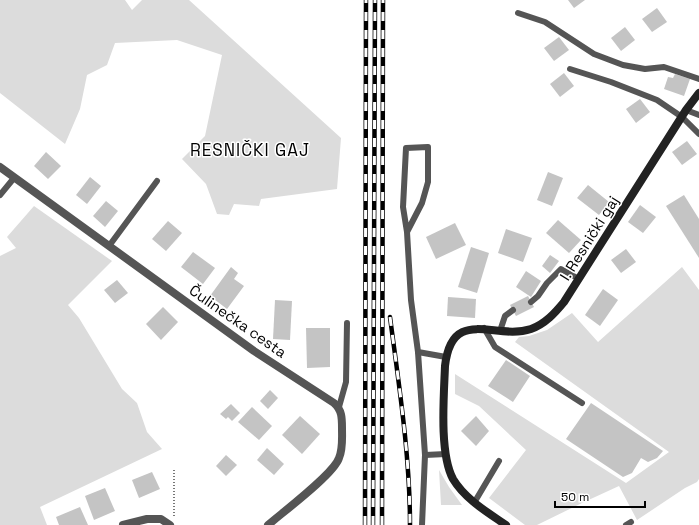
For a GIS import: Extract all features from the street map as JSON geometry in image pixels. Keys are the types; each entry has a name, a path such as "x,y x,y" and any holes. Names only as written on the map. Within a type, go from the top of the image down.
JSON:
{"street":[{"name":"I. Resnički gaj","path":"446,357 453,340 461,333 469,330 484,328 500,331 521,331 540,325 551,316 564,302 684,114 699,93"},
{"name":"Čulinečka cesta","path":"0,167 254,351 339,407"},
{"path":"446,357 443,420 448,466 453,479 465,494 474,503 506,525"},
{"path":"268,525 325,477 339,460 342,448 342,414 339,407"},
{"path":"123,525 147,519 161,519 170,525"}],"lane":[{"path":"518,13 545,22 601,57 623,65 645,69 664,67 699,79"},
{"path":"570,69 611,82 658,100 684,114 699,116"},
{"path":"684,114 699,134"},
{"path":"407,232 422,203 428,182 428,147 406,148 403,207 407,232 411,300 418,352 425,455 422,525"},
{"path":"0,195 14,178"},
{"path":"109,246 157,181"},
{"path":"531,302 561,269 579,279"},
{"path":"500,331 505,316 513,310"},
{"path":"339,407 346,382 347,323"},
{"path":"484,328 495,347 582,403"},
{"path":"418,352 446,357"},
{"path":"425,455 446,454"},
{"path":"474,503 498,461"}],"path":[{"path":"174,470 174,517"}],"shaded area":[{"path":"0,0 125,0 132,10 142,0 189,0 341,138 337,189 261,199 259,206 234,204 229,215 217,214 206,184 182,159 205,136 222,55 177,40 115,43 107,65 87,75 80,109 65,144 0,93"},
{"path":"34,206 112,261 68,305 79,318 122,389 137,403 147,432 162,449 40,507 47,525 0,525 0,256 16,248 7,237"},
{"path":"682,267 699,290 699,479 697,482 685,488 637,520 619,486 537,525 525,525 489,498 526,450 479,406 455,394 455,374 626,483 669,452 515,342 519,337 529,336 547,330 572,313 598,342"},
{"path":"439,470 449,487 462,505 441,505"}],"building":[{"path":"568,0 585,0 574,8"},
{"path":"657,8 667,22 652,32 642,19"},
{"path":"625,27 635,40 621,51 611,38"},
{"path":"559,37 569,50 554,61 544,48"},
{"path":"564,73 574,86 560,97 550,84"},
{"path":"675,74 690,79 684,96 664,89 668,77 673,78"},
{"path":"640,99 650,112 636,123 626,109"},
{"path":"687,141 697,154 682,165 672,152"},
{"path":"46,152 61,166 48,179 34,166"},
{"path":"548,172 563,178 552,206 537,200"},
{"path":"90,177 101,186 87,204 76,195"},
{"path":"588,185 609,202 599,215 577,198"},
{"path":"684,195 699,219 699,258 666,206"},
{"path":"106,201 118,211 105,227 93,216"},
{"path":"640,205 656,217 643,233 628,222"},
{"path":"558,220 581,240 569,253 546,233"},
{"path":"168,221 182,233 166,251 152,239"},
{"path":"455,223 466,245 436,259 426,237"},
{"path":"506,229 532,238 523,262 498,253"},
{"path":"471,247 489,253 477,293 458,287"},
{"path":"626,249 636,262 621,273 611,260"},
{"path":"193,252 215,268 203,284 181,267"},
{"path":"550,255 559,261 550,273 542,266"},
{"path":"231,267 238,273 234,279 244,286 227,309 210,296"},
{"path":"526,271 541,281 531,297 516,287"},
{"path":"117,280 128,293 115,303 104,290"},
{"path":"603,289 618,300 600,326 585,315"},
{"path":"528,296 534,307 516,316 510,305"},
{"path":"448,297 476,299 475,318 447,316"},
{"path":"275,300 292,301 290,340 273,339"},
{"path":"163,307 178,322 161,340 146,324"},
{"path":"306,328 330,328 330,367 307,368"},
{"path":"506,360 530,376 513,402 488,386"},
{"path":"270,390 278,398 268,409 260,401"},
{"path":"591,403 663,451 657,458 648,462 641,458 632,473 623,477 566,439"},
{"path":"231,404 240,413 232,421 228,417 226,419 220,414"},
{"path":"252,407 272,426 259,440 238,422"},
{"path":"300,416 320,434 302,454 282,435"},
{"path":"476,416 489,431 476,446 461,431"},
{"path":"267,448 284,464 274,475 257,460"},
{"path":"226,455 237,465 226,476 216,466"},
{"path":"152,472 160,489 139,498 132,480"},
{"path":"105,488 115,511 94,520 85,496"},
{"path":"80,507 88,525 59,525 56,517"}],"railway":[{"path":"365,525 366,0"},
{"path":"373,525 375,0"},
{"path":"382,525 383,0"},
{"path":"390,317 406,447 410,499 410,525"}],"district":[{"name":"RESNIČKI GAJ","path":"250,150"}]}
